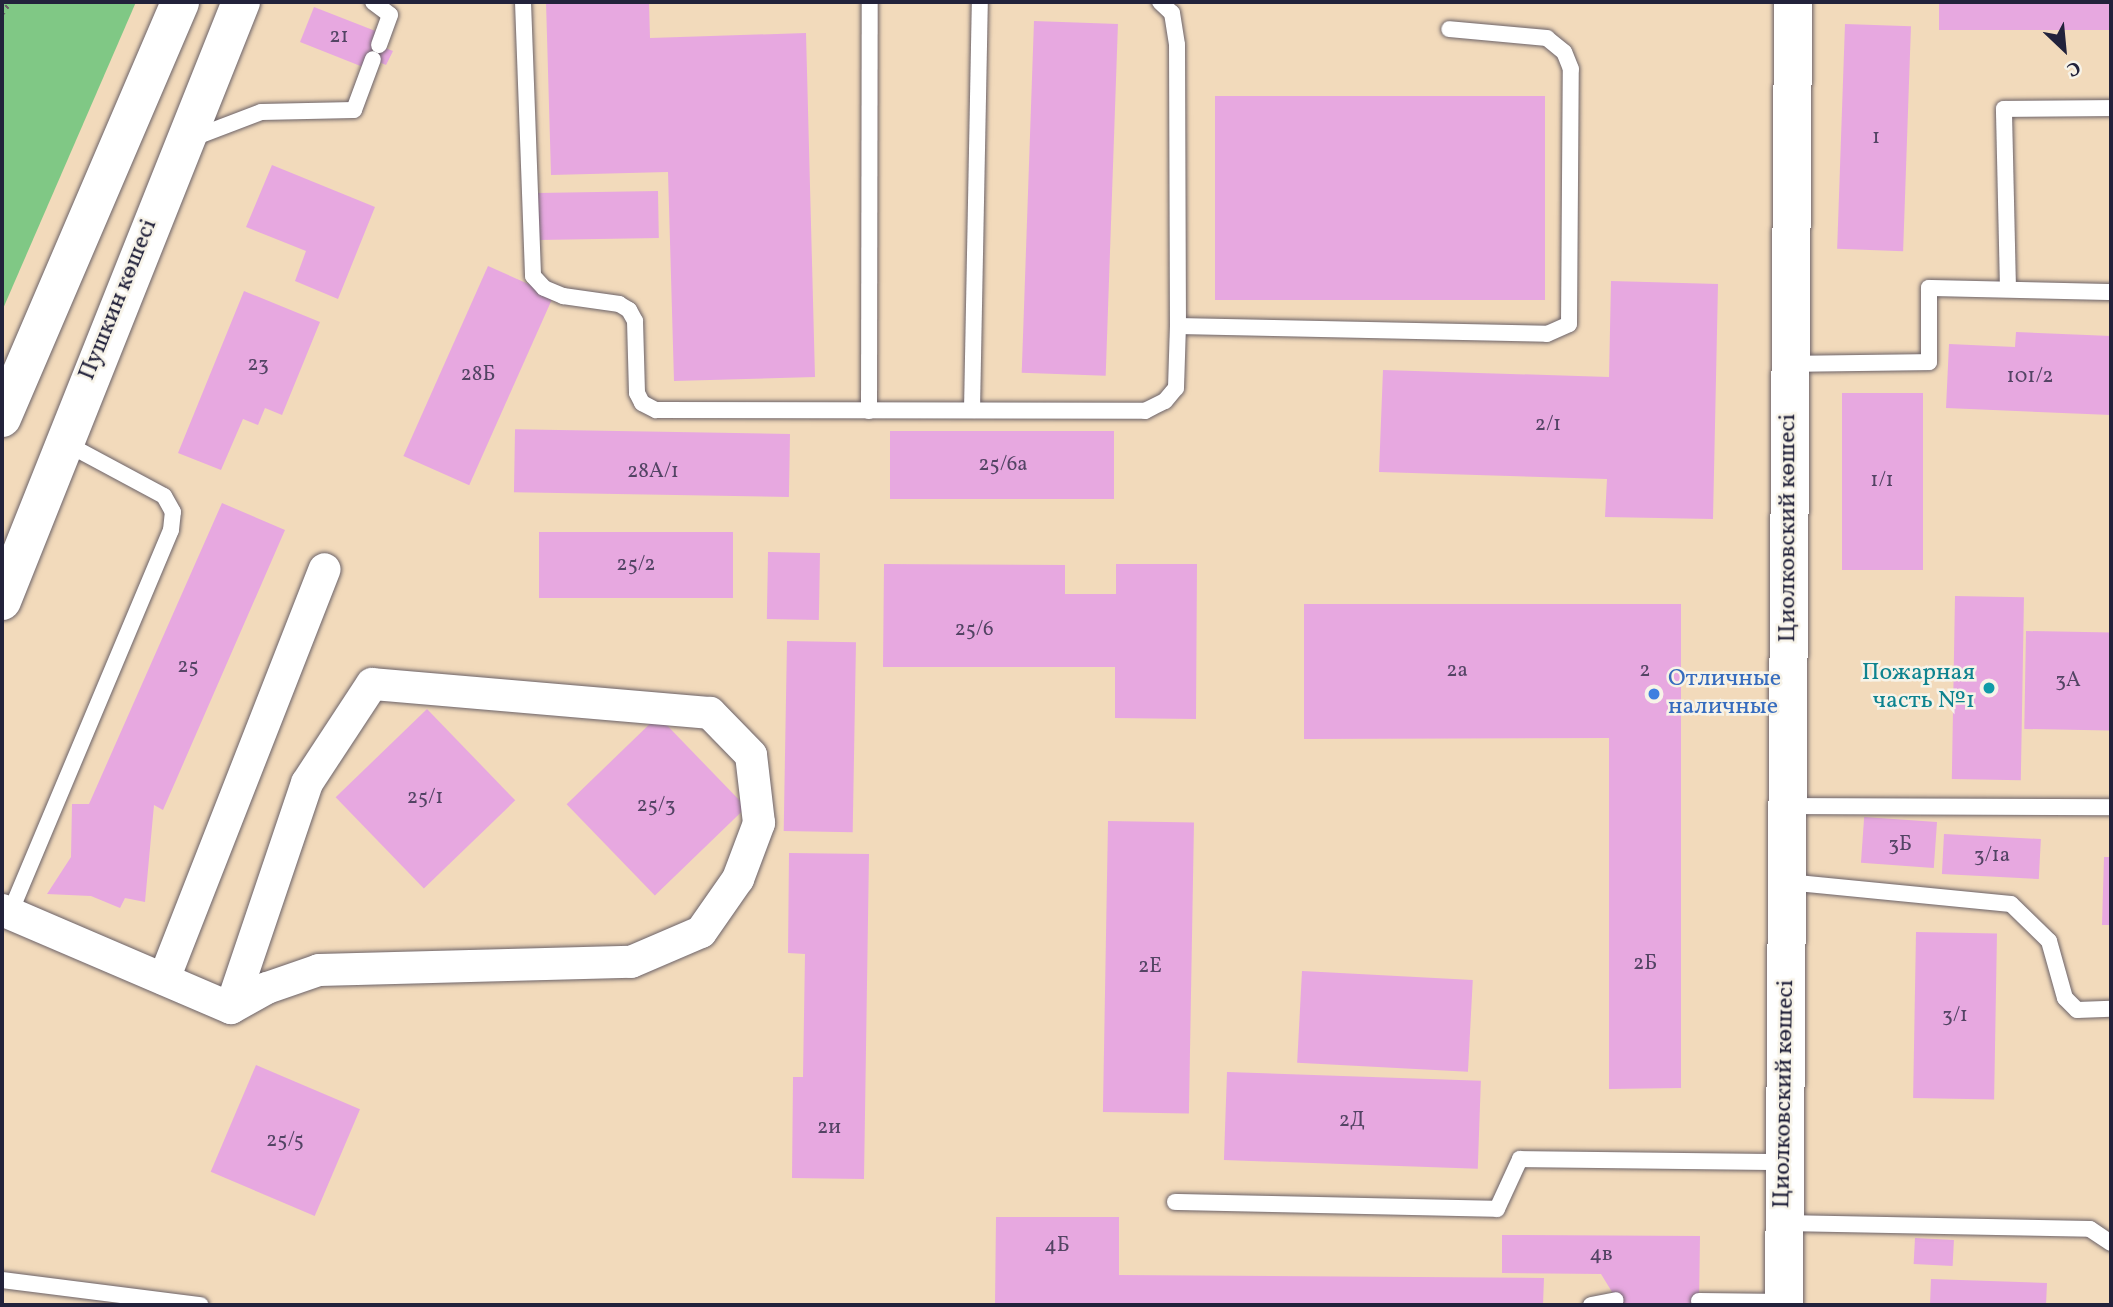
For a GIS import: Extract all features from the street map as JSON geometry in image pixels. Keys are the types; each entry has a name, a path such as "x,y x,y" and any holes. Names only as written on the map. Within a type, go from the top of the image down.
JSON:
{"street":[{"path":"2,418 180,2"},
{"name":"Пушкин көшесі","path":"2,601 62,441 242,2"},
{"name":"Циолковский көшесі","path":"1784,1304 1793,2"},
{"path":"164,979 325,569"},
{"path":"372,684 710,713 751,755 759,822 738,879 701,932 631,962 319,970 267,988 232,1008 307,783 372,684"},
{"path":"6,912 232,1008"}],"lane":[{"path":"184,142 261,111 354,110 390,15 373,2"},
{"path":"523,2 533,276 544,288 563,296 619,304 629,310 635,321 637,393 642,403 656,410 869,411 1146,411 1165,401 1176,388 1177,45 1172,13 1160,2"},
{"path":"869,411 870,2"},
{"path":"972,410 979,2"},
{"path":"1178,326 1547,334 1569,324 1571,69 1564,52 1547,38 1449,29"},
{"path":"2008,289 2004,108 2111,108"},
{"path":"1790,364 1929,362 1929,288 2111,292"},
{"path":"6,912 172,521 173,512 164,496 62,441"},
{"path":"1787,806 2111,807"},
{"path":"1787,882 2011,904 2049,941 2065,998 2077,1010 2111,1009"},
{"path":"1175,1202 1497,1209 1520,1159 1784,1162"},
{"path":"1784,1223 2090,1229 2111,1243"},
{"path":"2,1280 200,1305"},
{"path":"1591,1305 1616,1300"},
{"path":"1699,1301 1784,1304"}],"path":[{"path":"2,13 10,2"}],"green space":[{"path":"2,2 136,2 2,311"}],"building":[{"path":"546,2 649,2 650,38 806,33 815,377 674,381 668,172 551,175"},
{"path":"1939,2 2111,2 2111,30 1939,30"},
{"path":"314,7 378,32 373,43 393,51 386,65 367,57 363,67 300,42"},
{"path":"1034,21 1118,24 1106,376 1022,373"},
{"path":"1845,24 1911,26 1903,251 1837,249"},
{"path":"1215,96 1545,96 1545,300 1215,300"},
{"path":"272,165 375,207 338,299 295,281 306,251 246,227"},
{"path":"658,191 659,238 538,240 537,193"},
{"path":"488,266 554,295 469,485 403,456"},
{"path":"1611,281 1718,284 1713,519 1605,517 1607,479 1379,472 1383,370 1609,377"},
{"path":"244,291 320,322 282,415 265,408 258,425 243,419 221,470 178,453"},
{"path":"2016,332 2111,336 2111,415 1946,408 1949,344 2015,347"},
{"path":"1842,393 1923,393 1923,570 1842,570"},
{"path":"515,429 790,434 789,497 514,492"},
{"path":"890,431 1114,431 1114,499 890,499"},
{"path":"222,503 285,530 163,810 154,805 145,902 125,898 120,908 91,896 47,894 71,857 72,804 89,804"},
{"path":"539,532 733,532 733,598 539,598"},
{"path":"768,552 820,553 819,620 767,619"},
{"path":"884,564 1065,565 1065,594 1116,594 1116,564 1197,564 1196,719 1115,718 1115,667 883,667"},
{"name":"Пожарная часть №1","path":"1955,596 2024,597 2021,780 1952,779"},
{"path":"1304,604 1681,604 1681,1088 1609,1089 1609,738 1304,739"},
{"path":"2026,631 2111,632 2109,730 2024,729"},
{"path":"787,641 856,642 853,832 784,831"},
{"path":"427,709 515,800 424,889 336,797"},
{"path":"658,716 746,807 655,896 567,804"},
{"path":"1864,817 1937,822 1934,868 1861,863"},
{"path":"1108,821 1194,823 1189,1113 1103,1112"},
{"path":"1944,834 2041,839 2039,879 1942,874"},
{"path":"789,853 869,854 864,1179 792,1178 793,1077 803,1077 805,954 788,953"},
{"path":"2104,857 2111,857 2111,925 2102,925"},
{"path":"1916,932 1997,933 1994,1099 1913,1098"},
{"path":"1302,971 1473,980 1468,1072 1297,1063"},
{"path":"256,1065 360,1109 315,1216 211,1172"},
{"path":"1227,1072 1481,1081 1478,1169 1224,1160"},
{"path":"996,1217 1119,1217 1119,1275 1544,1278 1543,1305 995,1305"},
{"path":"1502,1235 1700,1236 1699,1305 1620,1305 1601,1274 1502,1273"},
{"path":"1915,1238 1954,1240 1953,1266 1914,1264"},
{"path":"1931,1279 2047,1283 2046,1305 1930,1305"}],"place":[{"name":"Пожарная часть №1","path":"1989,688"},
{"name":"Отличные наличные","path":"1654,694"}]}
